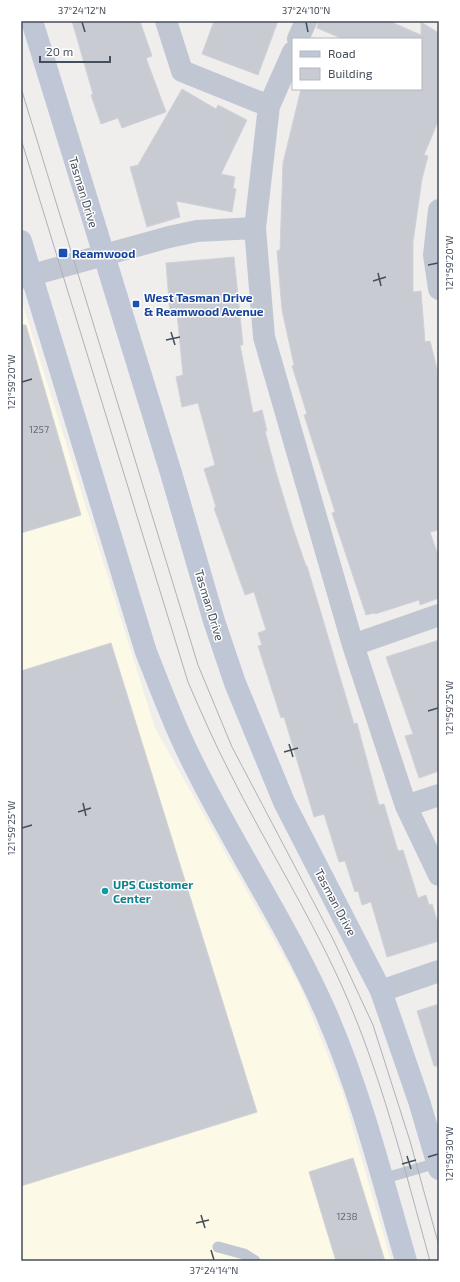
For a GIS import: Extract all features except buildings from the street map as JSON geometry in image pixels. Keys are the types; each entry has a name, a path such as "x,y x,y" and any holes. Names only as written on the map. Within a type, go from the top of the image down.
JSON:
{"main road":[{"name":"Tasman Drive","path":"32,21 171,473 214,621 235,683 284,802 381,991 417,1094 438,1165"},
{"path":"21,241 26,277 146,652 167,706 190,758 300,959 326,1013 353,1083 406,1261"}],"street":[{"path":"166,21 182,71 269,106"},
{"path":"298,38 306,21"},
{"path":"292,54 269,106 255,228 264,337 353,646 406,806 439,875"},
{"path":"439,210 434,255 439,289"},
{"path":"26,277 169,237 197,231 255,228"},
{"path":"353,646 439,615"},
{"path":"406,806 439,795"},
{"path":"381,991 439,970"}],"lane":[{"path":"382,1178 438,1165"},
{"path":"218,1247 244,1254 255,1261"}],"shaded area":[{"path":"21,299 155,728 299,984 342,1091 391,1261 21,1261"}],"tram line":[{"path":"21,88 198,665 232,747 333,939 373,1025 410,1141 439,1246"},
{"path":"21,139 188,682 223,760 315,930 341,984 380,1086 430,1261"}],"place":[{"name":"Reamwood","path":"63,253"},
{"name":"West Tasman Drive & Reamwood Avenue","path":"136,304"},
{"name":"UPS Customer Center","path":"105,891"}]}
